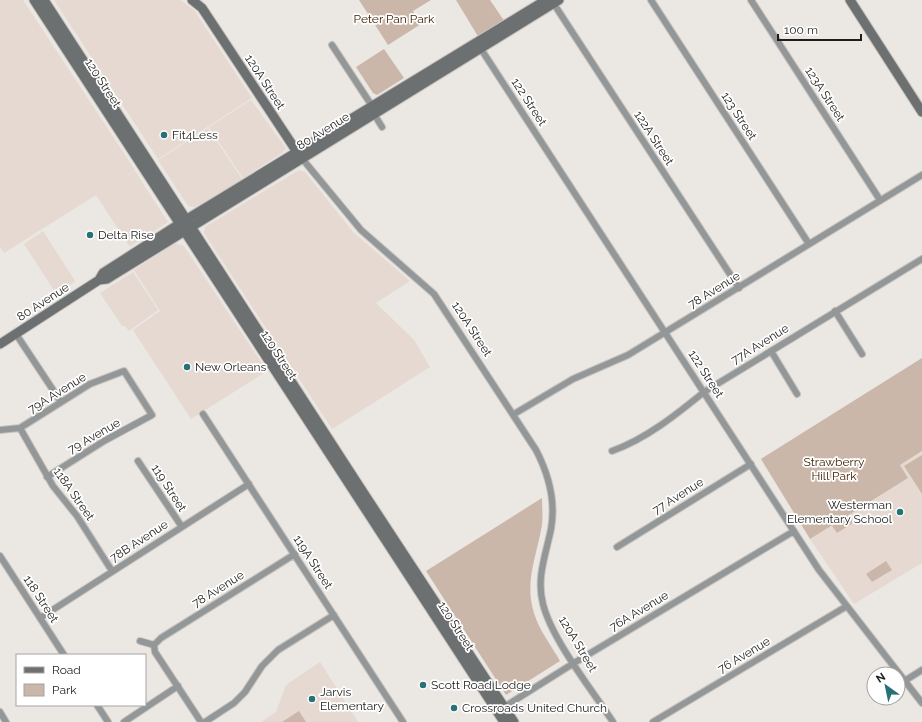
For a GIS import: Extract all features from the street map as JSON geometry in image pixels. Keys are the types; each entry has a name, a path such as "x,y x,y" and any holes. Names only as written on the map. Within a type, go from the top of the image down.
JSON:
{"main road":[{"name":"120 Street","path":"34,0 87,81 186,225 337,459 393,551 501,709 514,722"},
{"name":"120 Street","path":"44,0 104,90 313,430 323,437 337,459 361,489 414,571 501,709 504,722"},
{"name":"120A Street","path":"192,0 202,8 299,155"},
{"path":"850,0 922,112"},
{"name":"80 Avenue","path":"299,155 350,129 352,123 420,77 552,1"},
{"name":"80 Avenue","path":"0,344 99,280 107,279 186,225 299,155 373,110 481,49 552,1"},
{"path":"73,59 78,61 84,69 89,68"},
{"path":"87,81 92,81 104,90"},
{"path":"393,551 400,555 409,569 414,571"}],"street":[{"name":"123 Street","path":"651,0 809,244"},
{"name":"123A Street","path":"751,0 880,200"},
{"name":"122A Street","path":"552,1 738,288"},
{"path":"332,45 382,127"},
{"name":"122 Street","path":"481,49 819,570 895,666"},
{"name":"120A Street","path":"299,155 361,230 434,294 514,414 536,450 547,475 553,511 540,583 543,604 553,630 613,722"},
{"name":"78 Avenue","path":"514,414 573,379 615,362 666,333 922,175"},
{"name":"77A Avenue","path":"612,451 624,446 676,415 704,392 922,259"},
{"path":"835,311 862,354"},
{"path":"16,334 61,402"},
{"path":"771,351 797,394"},
{"name":"79A Avenue","path":"0,430 20,428 90,384 124,371 152,415"},
{"name":"119A Street","path":"203,414 403,722"},
{"name":"79 Avenue","path":"47,477 104,441 152,415"},
{"name":"118A Street","path":"20,428 47,477 77,516 112,571"},
{"name":"119 Street","path":"138,461 182,527"},
{"name":"77 Avenue","path":"617,547 751,464"},
{"name":"78B Avenue","path":"40,618 249,484"},
{"name":"76A Avenue","path":"501,709 574,663 794,531"},
{"name":"78 Avenue","path":"154,645 161,638 295,554"},
{"name":"118 Street","path":"0,556 63,654"},
{"name":"76 Avenue","path":"653,722 847,606"},
{"path":"205,722 234,703 245,692 262,666 278,650 334,615"},
{"path":"140,641 154,645 155,652 200,722"},
{"path":"906,680 922,670"},
{"name":"122 Street","path":"906,680 922,703"},
{"path":"124,722 178,686"},
{"path":"98,706 108,722"},
{"path":"0,712 6,722"}],"shaded area":[{"path":"0,0 23,0 135,170 126,176 135,171 168,222 130,247 96,195 4,253 0,247"},
{"path":"54,0 180,0 194,10 252,98 158,159"},
{"path":"251,100 286,148 282,153 243,178 209,127"},
{"path":"208,128 242,179 195,207 188,206 158,160"},
{"path":"299,170 305,172 353,232 410,281 376,303 414,340 430,367 332,429 204,233 205,227"},
{"path":"43,231 75,281 57,295 24,244"},
{"path":"175,243 184,246 267,371 191,419 133,330 160,311 134,270"},
{"path":"133,272 158,310 129,331 125,326 122,326 100,293"},
{"path":"922,451 922,563 854,604 810,539 908,478 900,465"},
{"name":"Jarvis Elementary","path":"320,662 358,722 261,722 276,712 286,685"}],"green space":[{"name":"Peter Pan Park","path":"359,0 431,0 413,11 421,24 388,45"},
{"name":"Peter Pan Park","path":"456,0 490,0 505,22 479,38"},
{"path":"384,49 404,78 377,95 373,93 356,67"},
{"name":"Strawberry Hill Park","path":"922,358 922,451 900,465 908,478 810,539 761,459"},
{"path":"922,455 922,494 904,466"},
{"path":"542,498 542,525 532,569 530,590 531,602 539,625 560,661 506,695 426,571"},
{"path":"849,516 853,523 837,533 832,526"},
{"path":"886,561 892,570 872,582 866,574"},
{"path":"299,711 306,722 282,722"}],"place":[{"name":"Fit4Less","path":"164,135"},
{"name":"Delta Rise","path":"90,235"},
{"name":"New Orleans","path":"187,367"},
{"name":"Westerman Elementary School","path":"900,512"},
{"name":"Scott Road Lodge","path":"423,685"},
{"name":"Jarvis Elementary","path":"312,699"},
{"name":"Crossroads United Church","path":"454,708"}]}
